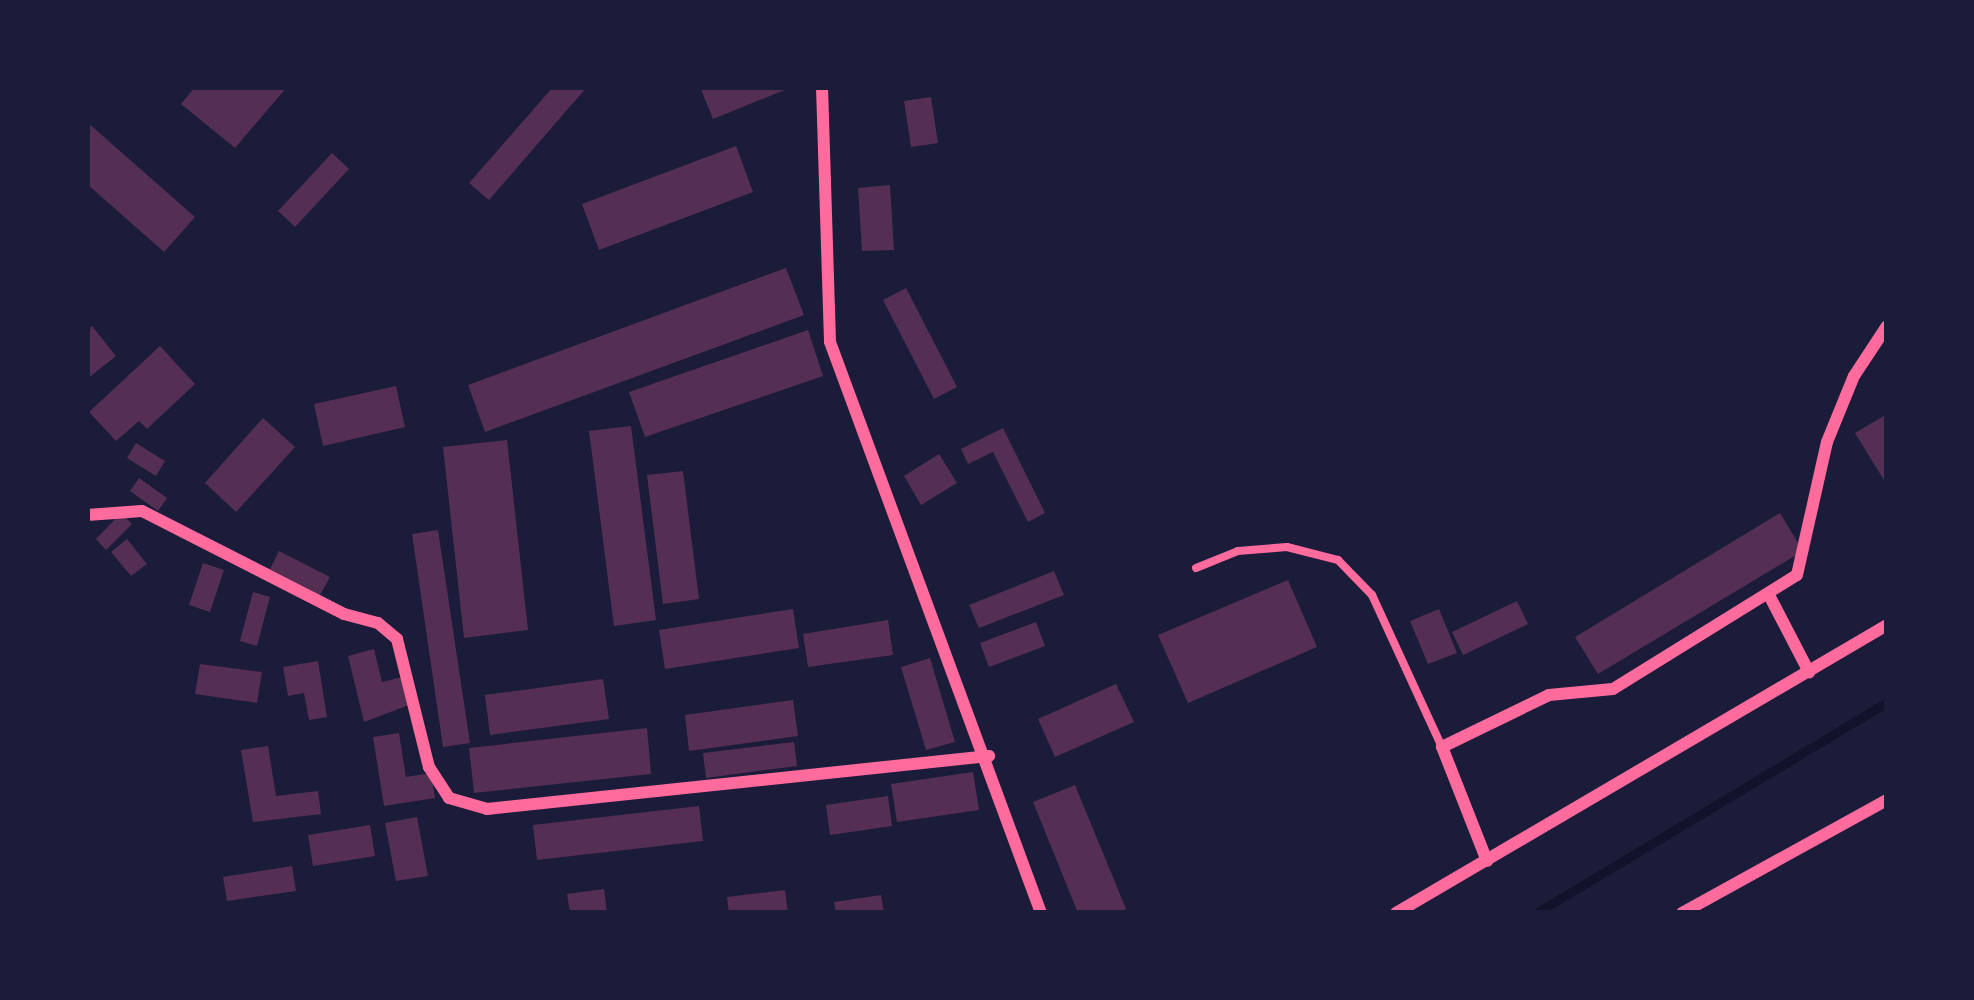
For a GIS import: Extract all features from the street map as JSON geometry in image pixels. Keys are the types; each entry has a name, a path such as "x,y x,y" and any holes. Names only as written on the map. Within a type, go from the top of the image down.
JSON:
{"street":[{"path":"822,87 830,343 989,756 1041,913"},
{"path":"1487,861 1442,747 1550,695 1613,689 1770,597 1797,575 1827,442 1854,376 1887,326"},
{"path":"88,510 142,511 344,614 378,622 397,639 430,767 449,798 487,809 989,756"},
{"path":"1770,597 1809,672"},
{"path":"1396,913 1887,625"},
{"path":"1682,913 1887,800"}],"lane":[{"path":"1196,568 1238,551 1287,547 1338,560 1372,595 1442,747"}],"building":[{"path":"195,87 287,87 235,148 181,104"},
{"path":"553,87 587,87 489,200 469,183"},
{"path":"700,87 792,87 713,119"},
{"path":"931,97 938,143 911,147 904,101"},
{"path":"87,122 195,217 164,252 87,184"},
{"path":"736,146 753,192 599,250 582,204"},
{"path":"332,153 349,169 295,227 278,211"},
{"path":"890,185 894,250 862,251 858,188"},
{"path":"786,268 804,315 485,432 468,385"},
{"path":"906,288 957,387 934,399 883,300"},
{"path":"92,326 116,356 87,379 87,330"},
{"path":"808,330 823,376 645,437 629,392"},
{"path":"160,346 195,384 147,429 139,421 116,441 89,412"},
{"path":"396,386 405,427 323,446 314,404"},
{"path":"1887,414 1887,485 1855,433"},
{"path":"263,418 295,447 236,512 205,483"},
{"path":"631,426 656,620 614,626 589,431"},
{"path":"1003,428 1045,513 1028,522 993,452 968,464 961,449"},
{"path":"507,440 528,630 464,638 443,447"},
{"path":"136,443 165,461 156,476 127,458"},
{"path":"939,454 957,483 921,505 904,476"},
{"path":"683,471 699,599 663,604 647,475"},
{"path":"139,478 167,498 158,511 130,491"},
{"path":"121,513 132,524 106,550 96,539"},
{"path":"1780,513 1803,551 1598,674 1575,637"},
{"path":"438,530 470,743 443,747 412,534"},
{"path":"127,539 147,564 131,576 111,552"},
{"path":"279,551 330,577 320,595 270,569"},
{"path":"203,563 224,570 210,612 189,605"},
{"path":"1054,571 1064,595 979,628 969,605"},
{"path":"1288,580 1317,647 1188,703 1158,635"},
{"path":"253,592 270,597 257,646 240,641"},
{"path":"1517,601 1528,624 1463,655 1452,632"},
{"path":"793,609 799,648 665,669 659,630"},
{"path":"1439,609 1457,653 1428,664 1410,621"},
{"path":"888,620 893,655 808,667 803,634"},
{"path":"1036,622 1045,646 989,667 980,643"},
{"path":"374,649 382,682 403,677 409,705 364,722 348,656"},
{"path":"930,658 955,742 926,750 901,667"},
{"path":"318,661 327,717 309,720 304,693 288,696 283,667"},
{"path":"200,664 262,672 257,703 195,694"},
{"path":"603,679 609,719 490,735 485,695"},
{"path":"1116,684 1134,722 1055,757 1038,719"},
{"path":"793,700 798,736 689,751 685,715"},
{"path":"647,728 651,774 474,793 469,748"},
{"path":"399,733 406,777 431,773 435,798 384,806 373,737"},
{"path":"794,742 797,766 706,778 703,753"},
{"path":"268,746 276,796 318,791 321,814 253,822 241,750"},
{"path":"973,772 979,810 897,822 891,784"},
{"path":"1075,785 1126,909 1117,913 1078,913 1033,802"},
{"path":"888,796 892,826 830,835 826,805"},
{"path":"699,806 703,841 537,860 533,825"},
{"path":"417,817 428,876 396,881 385,823"},
{"path":"370,825 375,856 313,866 308,835"},
{"path":"292,866 296,891 227,901 223,877"},
{"path":"604,889 607,913 570,913 567,894"},
{"path":"785,890 788,913 729,913 727,897"},
{"path":"881,895 884,913 836,913 834,902"}],"waterway":[{"path":"1536,913 1887,702"}]}
